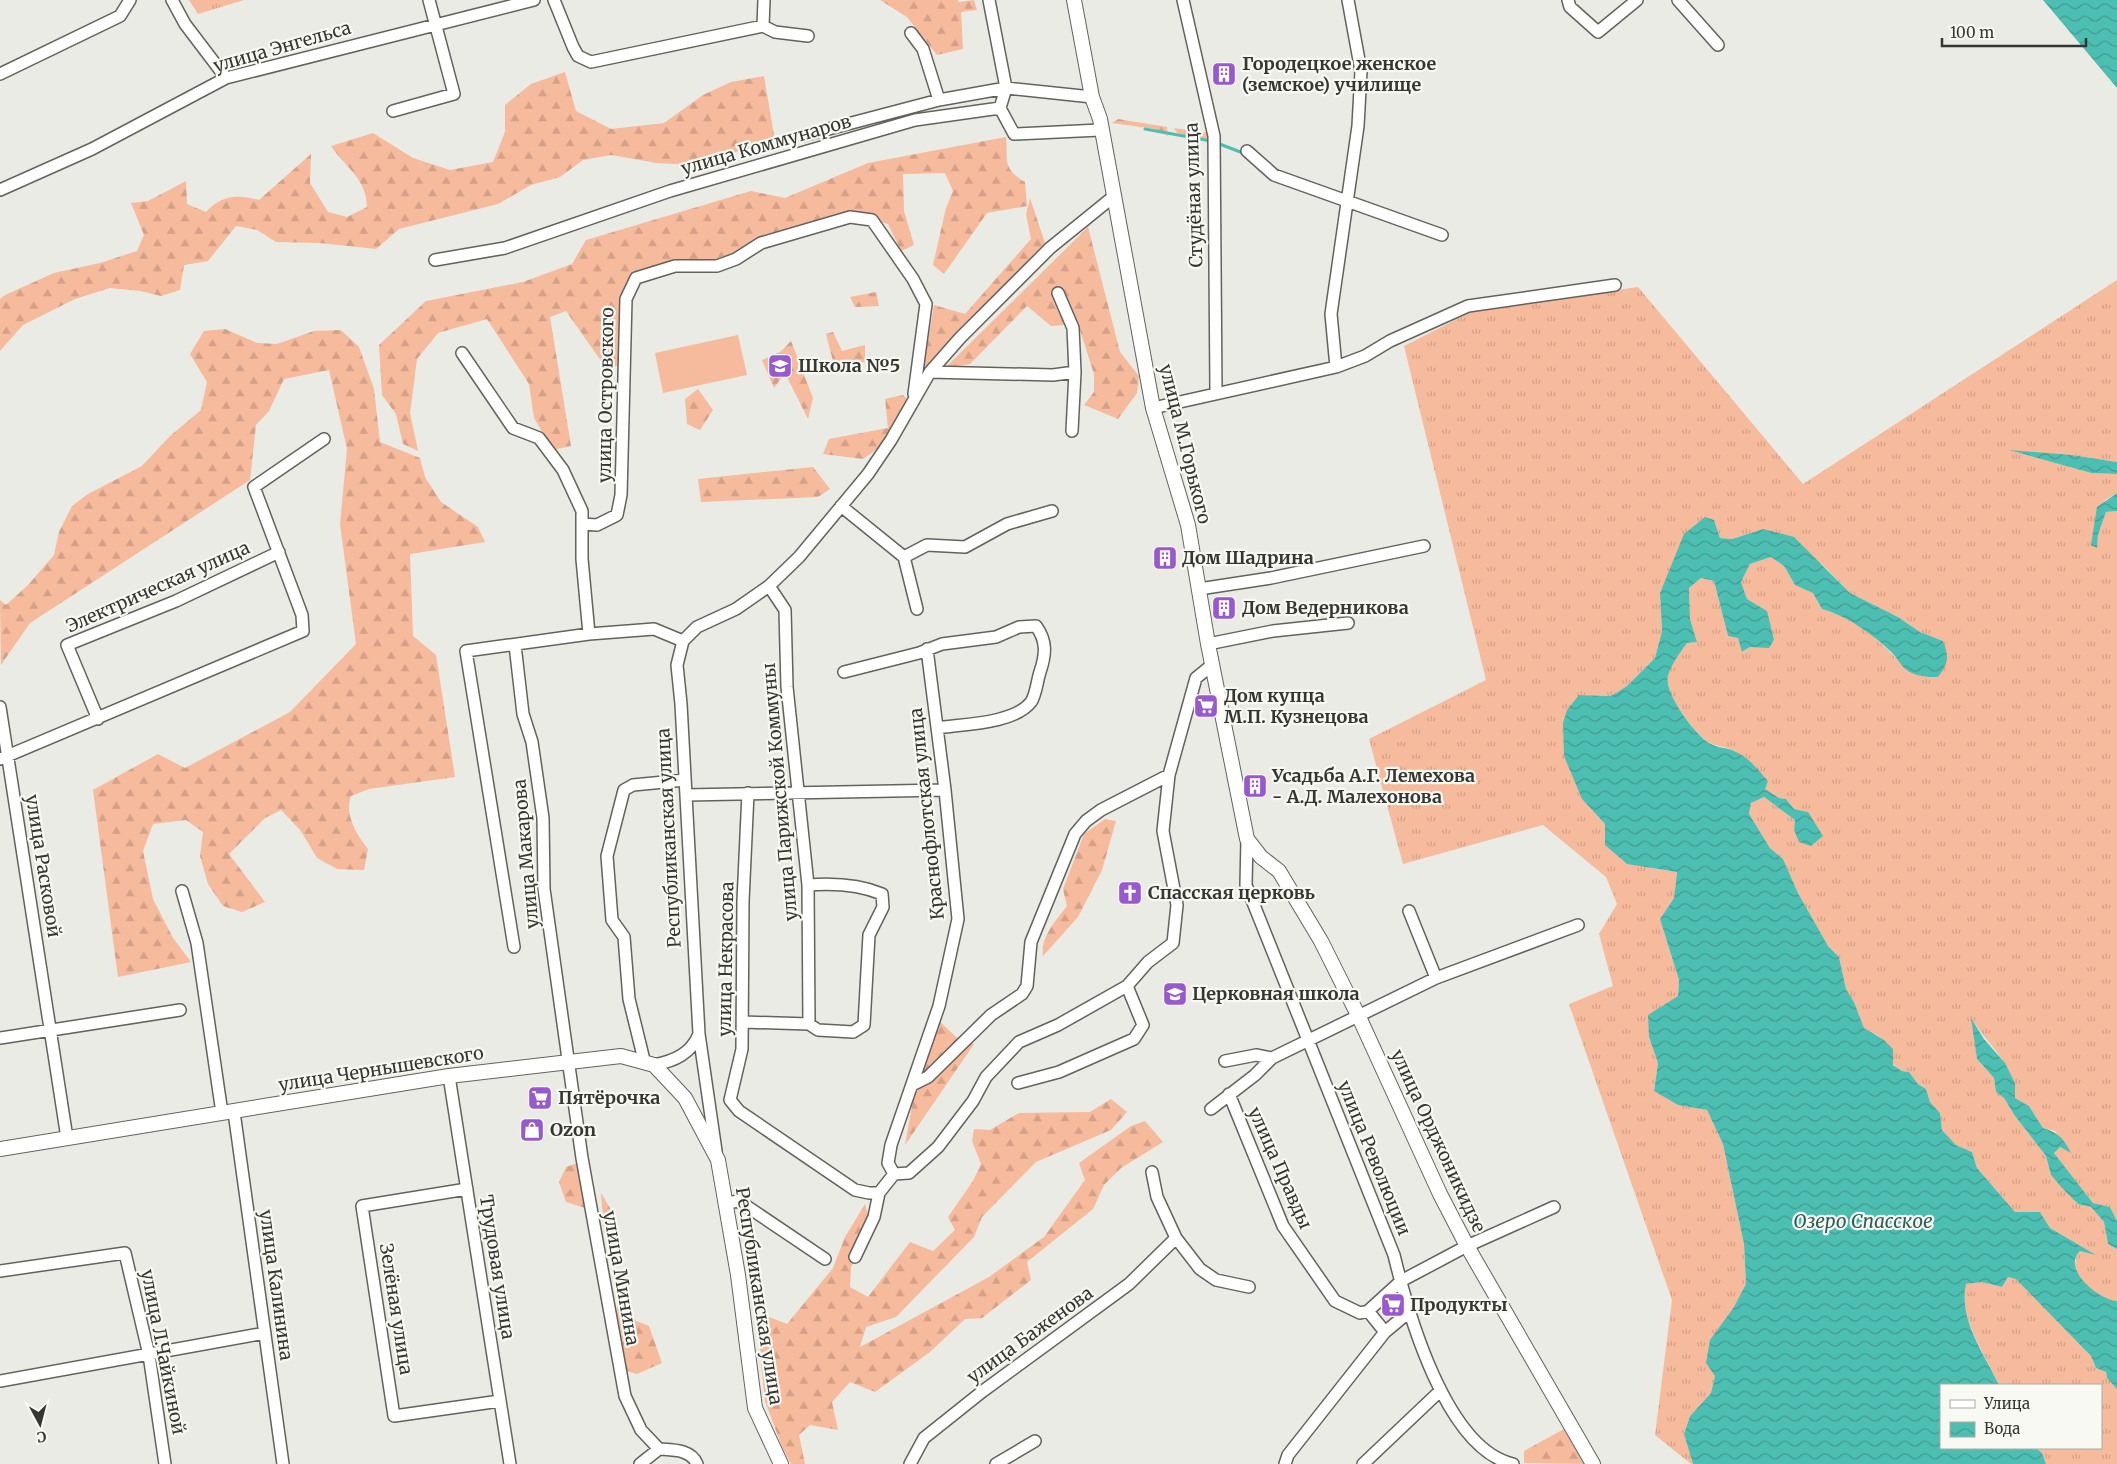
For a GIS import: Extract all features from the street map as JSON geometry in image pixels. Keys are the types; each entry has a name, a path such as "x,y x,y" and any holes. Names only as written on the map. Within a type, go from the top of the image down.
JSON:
{"street":[{"path":"0,74 120,16 130,0"},
{"path":"172,0 185,24 226,78"},
{"path":"393,111 454,94 429,0"},
{"name":"улица Энгельса","path":"0,190 92,149 226,78 436,23 534,0"},
{"path":"554,0 578,56 591,62 764,26 775,32 808,36"},
{"path":"764,0 764,26"},
{"path":"989,0 1006,88 1000,108 1014,134 1100,130"},
{"name":"улица М.Горького","path":"1074,0 1092,97 1100,119 1100,130 1112,197 1122,237 1153,408 1188,525 1208,644 1247,839"},
{"name":"Студёная улица","path":"1183,0 1214,136 1216,392"},
{"path":"1336,367 1331,314 1358,126 1361,71 1348,0"},
{"path":"1568,0 1570,7 1598,32 1637,0"},
{"path":"1678,0 1718,46"},
{"path":"911,33 923,48 939,100"},
{"name":"улица Коммунаров","path":"802,136 939,100 1006,88 1092,97"},
{"name":"улица Коммунаров","path":"435,260 505,248 670,191 914,120 1000,108"},
{"path":"1247,151 1274,175 1442,234"},
{"path":"515,645 589,634 654,629 683,641 697,627 736,609 769,586 799,557 892,440 930,372 960,338 1050,248 1112,197"},
{"name":"улица Островского","path":"582,524 597,525 617,516 621,495 626,299 636,278 675,266 717,266 736,259 760,243 850,217 872,220 913,279 926,304 914,398"},
{"path":"1153,408 1216,392 1336,367 1365,356 1390,341 1468,306 1615,285"},
{"path":"1058,293 1073,328 1075,372 1072,431"},
{"path":"462,352 513,428 539,438 564,470 582,511 589,634"},
{"path":"930,372 1053,375 1075,372"},
{"name":"Электрическая улица","path":"4,758 303,631 302,615 254,487 324,439"},
{"path":"841,506 904,557 917,609"},
{"path":"904,557 927,545 965,547 1007,524 1052,511"},
{"path":"1199,590 1271,578 1424,546"},
{"name":"Электрическая улица","path":"98,719 67,645 176,601 279,552"},
{"name":"улица Парижской Коммуны","path":"769,586 785,610 787,687 808,885 809,1024"},
{"path":"1208,644 1273,631 1348,623"},
{"path":"844,672 942,644 996,637 1019,627 1036,626 1044,638 1043,664 1031,701 1015,714 990,721 937,728"},
{"name":"Республиканская улица","path":"683,641 677,665 699,1034 708,1103 738,1275 755,1408 781,1464"},
{"name":"улица Макарова","path":"514,947 466,650 515,645 523,714 532,742 543,818 544,889 568,1060"},
{"name":"Краснофлотская улица","path":"894,1174 888,1163 891,1145 939,1006 958,919 945,790 927,649"},
{"path":"855,1257 874,1217 878,1193 894,1174 909,1173 938,1147 973,1101 986,1078 1019,1042 1058,1025 1126,986 1148,962 1173,943 1177,905 1164,830 1169,775 1196,678 1212,665"},
{"name":"улица Расковой","path":"0,707 4,758 51,1031 67,1138"},
{"path":"912,1085 928,1076 990,1015 1022,994 1027,986 1031,942 1075,834 1086,820 1101,810 1169,775"},
{"path":"685,780 633,785 624,790 607,856 612,920 624,937 629,998 649,1062 685,1098 718,1160"},
{"path":"686,795 945,790"},
{"name":"улица Некрасова","path":"730,1100 738,1075 743,1022 743,901 748,794"},
{"name":"улица Орджоникидзе","path":"1247,839 1261,857 1279,871 1321,941 1359,1017 1440,1194 1467,1246 1593,1464"},
{"name":"улица Революции","path":"1247,839 1246,885 1394,1255 1409,1312 1440,1391 1443,1398 1477,1444 1502,1462 1513,1464"},
{"path":"743,1022 809,1024 818,1030 853,1032 864,1025 869,935 884,901 882,894 869,888 836,883 808,885"},
{"name":"улица Калинина","path":"182,891 197,943 228,1112 265,1333 283,1464"},
{"path":"1409,911 1436,978"},
{"path":"1211,1109 1255,1075 1272,1058 1436,978 1578,925"},
{"path":"1018,1083 1059,1072 1134,1039 1143,1025 1126,986"},
{"path":"0,1038 180,1010"},
{"path":"649,1062 672,1061 687,1052 699,1034"},
{"path":"1225,1061 1256,1055 1272,1058"},
{"name":"улица Чернышевского","path":"0,1149 449,1076 568,1060 621,1056 649,1062"},
{"name":"улица Минина","path":"568,1060 582,1158 625,1396 640,1430 659,1449"},
{"name":"Трудовая улица","path":"449,1076 510,1464"},
{"name":"улица Правды","path":"1229,1094 1283,1226 1335,1301 1360,1313 1368,1311"},
{"path":"708,1103 730,1100 739,1111 856,1190 878,1193"},
{"path":"1152,1172 1157,1197 1176,1238 1200,1269 1216,1280 1249,1287"},
{"name":"Зелёная улица","path":"467,1188 362,1206 394,1416 500,1401"},
{"path":"726,1203 739,1201 825,1259"},
{"path":"1385,1332 1368,1311 1401,1281 1467,1246 1554,1208"},
{"name":"улица Баженова","path":"910,1464 924,1438 983,1391 1129,1284 1176,1238"},
{"name":"улица Л.Чайкиной","path":"0,1271 126,1253 149,1355 165,1464"},
{"path":"1287,1459 1385,1332 1409,1312"},
{"path":"0,1381 265,1333"},
{"path":"1363,1464 1440,1391"},
{"path":"996,1464 1035,1441"},
{"path":"640,1464 659,1449 683,1451 695,1460 697,1464"}],"green space":[{"path":"189,0 244,0 198,14"},
{"path":"880,0 958,0 958,2 974,0 977,10 961,12 963,49 937,55 907,17"},
{"path":"565,72 576,111 611,129 664,123 703,95 731,82 764,76 775,141 691,165 657,163 611,155 583,160 560,177 531,185 498,204 399,229 376,249 320,243 276,242 257,230 236,226 208,261 184,265 180,290 161,296 140,291 110,288 75,299 23,325 0,351 0,299 5,295 54,273 100,263 137,251 144,235 131,203 148,201 186,181 187,204 206,212 218,202 230,197 259,200 311,154 310,183 328,212 347,217 367,207 366,197 359,181 331,146 373,133 413,158 450,170 493,162 505,132 505,105 531,84"},
{"path":"1118,119 1167,127 1168,136 1155,129 1112,123"},
{"path":"1174,128 1210,133 1211,142 1179,136"},
{"path":"1006,137 1009,168 1025,182 1027,206 987,213 944,274 933,265 946,208 953,191 945,173 903,174 904,211 914,245 901,251 888,224 851,214 709,261 676,260 639,271 630,279 621,365 606,368 566,311 550,317 571,446 553,450 534,418 529,384 487,319 438,333 417,359 410,413 418,451 403,444 396,414 382,395 379,345 426,301 523,282 572,264 586,240 751,191 785,198 868,163"},
{"path":"1030,198 1047,249 925,370 924,366 934,305 965,314 1031,239 1026,214"},
{"path":"1088,227 1120,352 1139,376 1137,393 1118,419 1084,405 1094,392 1094,374 1078,324 1051,326 1027,306 970,364 945,368"},
{"path":"2117,280 2117,462 2072,455 2013,451 2091,473 2117,474 2117,493 2105,500 2091,544 2097,547 2098,535 2106,512 2117,511 2117,1221 2110,1207 2093,1203 2054,1153 2060,1147 2070,1152 2055,1131 2043,1128 2029,1106 2015,1098 2011,1075 2006,1065 1972,1019 1977,1059 1994,1078 1996,1092 2004,1098 2015,1116 2046,1156 2051,1175 2078,1204 2091,1207 2104,1222 2108,1244 2117,1249 2117,1301 2104,1298 2091,1290 2077,1273 2075,1267 2077,1254 2080,1251 2094,1254 2050,1228 2040,1212 2015,1212 1977,1168 1972,1152 1956,1145 1942,1130 1940,1113 1930,1102 1926,1089 1918,1084 1909,1072 1902,1071 1893,1064 1891,1050 1888,1045 1881,1038 1864,1028 1854,1002 1846,989 1839,957 1828,946 1798,893 1783,859 1770,848 1749,814 1751,803 1764,797 1795,820 1794,830 1808,812 1794,809 1786,799 1779,798 1764,789 1768,781 1752,764 1731,749 1711,744 1702,737 1681,712 1668,684 1669,671 1673,662 1687,643 1697,642 1690,619 1689,588 1701,578 1714,581 1728,636 1738,638 1743,652 1750,647 1767,611 1747,599 1741,582 1750,564 1771,557 1784,566 1795,585 1813,592 1822,609 1847,619 1869,633 1907,671 1943,641 1920,632 1898,617 1850,593 1822,564 1763,529 1732,539 1720,538 1714,520 1671,567 1660,593 1662,631 1655,658 1627,686 1611,696 1579,695 1582,799 1605,824 1605,845 1650,868 1677,872 1674,898 1660,919 1679,980 1678,996 1649,1037 1658,1063 1654,1090 1678,1105 1707,1110 1723,1144 1744,1244 1746,1284 1707,1363 1715,1376 1711,1393 1690,1416 1684,1433 1693,1464 1691,1464 1655,1435 1672,1300 1569,1004 1613,986 1599,934 1617,904 1606,877 1543,825 1403,864 1369,739 1486,680 1404,346 1471,312 1638,287 1803,484"},
{"path":"876,292 879,306 855,307 850,297"},
{"path":"225,329 257,343 277,344 314,331 341,330 359,347 374,389 380,442 420,458 425,477 441,502 478,527 485,542 410,554 413,636 436,655 455,777 369,789 351,796 349,803 350,817 356,831 368,849 364,870 337,869 317,858 301,831 281,810 265,818 229,854 265,902 242,912 223,906 208,884 200,856 203,832 186,820 153,824 143,851 153,899 173,938 191,962 118,977 93,790 158,754 185,768 290,712 356,644 340,524 347,449 329,370 284,379 269,411 256,425 250,480 30,623 1,665 0,600 6,605 28,585 54,555 59,532 72,506 88,494 142,466 170,436 201,410 207,382 190,354 204,331"},
{"path":"833,332 842,351 865,345 865,362 835,369 826,334"},
{"path":"738,335 747,375 663,393 655,353"},
{"path":"791,341 813,398 808,419 785,373 774,388 762,360 780,352"},
{"path":"698,389 713,410 700,430 687,424 685,399"},
{"path":"903,395 908,400 886,443 863,459 823,454 829,439 888,428 885,399"},
{"path":"813,467 830,489 818,497 701,502 698,479"},
{"path":"1105,819 1116,821 1102,870 1078,917 1043,956 1046,936 1067,906 1063,889 1084,834"},
{"path":"938,1020 956,1037 974,1044 905,1145 915,1089"},
{"path":"1111,1099 1127,1112 1111,1130 1036,1162 982,1217 974,1237 896,1317 866,1327 860,1347 989,1277 1044,1237 1085,1180 1079,1163 1131,1126 1145,1121 1163,1142 1121,1168 1104,1185 1093,1209 1027,1262 1031,1280 982,1318 965,1319 930,1352 875,1392 850,1382 832,1402 838,1430 810,1425 799,1435 805,1464 791,1464 782,1447 765,1401 756,1312 787,1324 833,1268 845,1237 865,1204 873,1231 851,1267 850,1287 868,1297 910,1242 933,1251 955,1230 948,1217 973,1181 981,1164 972,1141 974,1129 990,1130 1019,1113 1090,1112"},
{"path":"577,1163 585,1208 566,1202 559,1182 566,1167"},
{"path":"601,1193 614,1215 615,1235 604,1233"},
{"path":"2008,1277 2016,1278 2091,1356 2096,1368 2106,1372 2107,1378 2117,1388 2117,1464 2046,1464 2042,1453 2037,1449 2102,1449 2102,1384 1998,1384 1974,1336 1969,1323 1964,1297 1965,1284 1982,1282 2002,1287"},
{"path":"628,1303 636,1321 649,1326 662,1363 637,1374 626,1371 617,1327 617,1306"},
{"path":"1564,1429 1586,1464 1524,1463 1524,1451"}],"water":[{"path":"2043,0 2117,0 2117,88"},
{"path":"2009,450 2072,455 2117,462 2117,474 2091,473"},
{"path":"2117,493 2117,511 2106,512 2098,535 2097,548 2091,545 2097,507"},
{"name":"Озеро Спасское","path":"1705,517 1714,520 1720,538 1732,539 1763,529 1794,537 1850,593 1898,617 1920,632 1943,641 1947,660 1938,677 1912,673 1903,667 1890,651 1867,632 1840,616 1822,609 1813,593 1795,585 1784,566 1771,557 1750,564 1741,582 1747,599 1767,611 1774,640 1769,648 1750,647 1742,652 1738,638 1728,636 1714,581 1701,578 1689,588 1690,619 1697,642 1687,643 1673,663 1668,676 1668,683 1681,712 1703,738 1712,745 1734,751 1749,760 1768,781 1765,789 1779,798 1786,799 1794,809 1808,812 1823,836 1811,846 1799,842 1794,830 1795,820 1764,797 1751,803 1749,814 1770,848 1783,859 1798,893 1828,946 1839,957 1846,989 1854,1002 1864,1028 1884,1040 1893,1049 1893,1065 1902,1071 1909,1072 1918,1084 1926,1089 1930,1102 1940,1113 1942,1130 1956,1145 1972,1152 1977,1168 2015,1212 2040,1212 2050,1228 2096,1255 2080,1251 2075,1258 2075,1266 2079,1274 2092,1289 2109,1299 2117,1301 2117,1389 2107,1378 2106,1372 2096,1368 2091,1356 2016,1279 2008,1277 2002,1287 1982,1282 1966,1284 1966,1310 1969,1323 1998,1384 1940,1384 1940,1449 2037,1449 2042,1453 2046,1464 1693,1464 1684,1434 1690,1416 1711,1393 1715,1376 1706,1363 1710,1340 1734,1307 1746,1284 1744,1244 1723,1144 1707,1110 1678,1105 1654,1091 1658,1063 1649,1037 1648,1015 1678,996 1679,980 1660,919 1674,898 1677,872 1627,864 1605,845 1605,824 1582,799 1564,756 1563,723 1567,710 1579,695 1611,696 1627,686 1655,658 1662,631 1660,593 1684,534"},
{"path":"1971,1018 1984,1039 2005,1063 2015,1083 2015,1098 2029,1106 2043,1128 2060,1137 2071,1153 2060,1147 2054,1153 2093,1203 2110,1207 2117,1221 2117,1249 2108,1244 2104,1222 2091,1207 2078,1204 2051,1175 2046,1156 2015,1116 2004,1098 1996,1092 1994,1078 1977,1059"}],"waterway":[{"path":"1145,129 1211,141"},
{"path":"1217,143 1243,153"}],"place":[{"name":"Городецкое женское (земское) училище","path":"1224,74"},
{"name":"Школа №5","path":"780,366"},
{"name":"Дом Шадрина","path":"1165,558"},
{"name":"Дом Ведерникова","path":"1224,608"},
{"name":"Дом купца М.П. Кузнецова","path":"1206,706"},
{"name":"Усадьба А.Г. Лемехова - А.Д. Малехонова","path":"1255,786"},
{"name":"Спасская церковь","path":"1130,893"},
{"name":"Церковная школа","path":"1175,994"},
{"name":"Пятёрочка","path":"540,1098"},
{"name":"Ozon","path":"532,1130"},
{"name":"Продукты","path":"1393,1305"}]}
